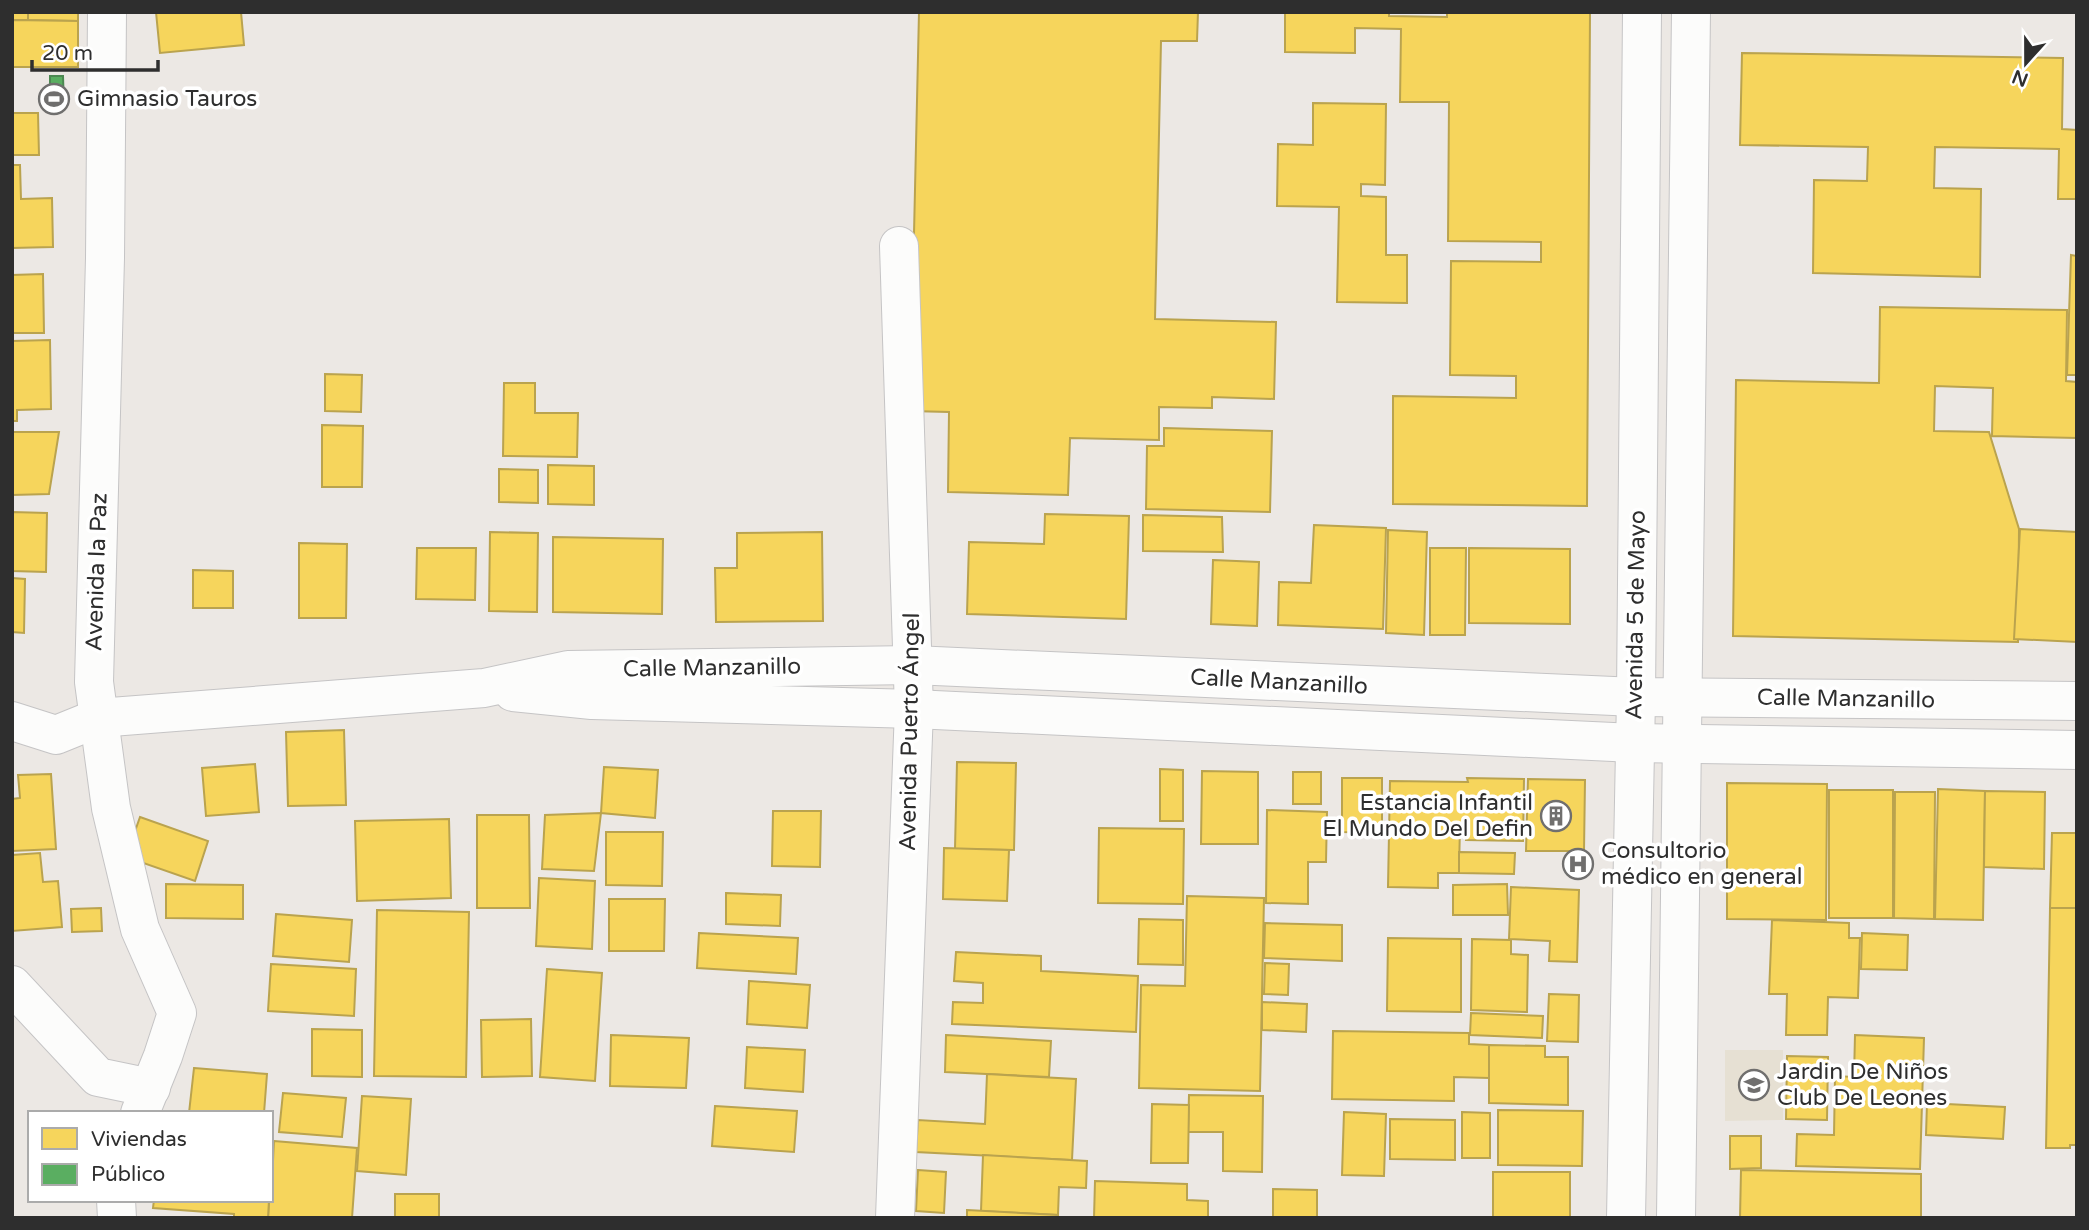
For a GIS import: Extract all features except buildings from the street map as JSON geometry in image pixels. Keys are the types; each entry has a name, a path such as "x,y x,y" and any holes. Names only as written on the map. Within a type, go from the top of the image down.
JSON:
{"street":[{"name":"Avenida la Paz","path":"107,12 104,285 94,682 111,808 140,929 177,1013 145,1100"},
{"name":"Avenida 5 de Mayo","path":"1626,1218 1636,697 1642,12"},
{"name":"Avenida 5 de Mayo","path":"1676,1218 1690,12"},
{"name":"Avenida Puerto Ángel","path":"895,1218 914,709 898,246"},
{"name":"Calle Manzanillo","path":"12,721 56,736 99,718 484,688 568,670 913,665 1636,697 2077,701"},
{"name":"Calle Manzanillo","path":"484,688 592,701 914,709 1634,743 2077,750"},
{"path":"12,985 98,1077 145,1100"}],"shaded area":[{"name":"Jardin De Niños Club De Leones","path":"1725,1050 1783,1050 1783,1120 1725,1121"}],"place":[{"name":"Gimnasio Tauros","path":"54,99"},
{"name":"Estancia Infantil El Mundo Del Defin","path":"1556,816"},
{"name":"Consultorio médico en general","path":"1578,864"},
{"name":"Jardin De Niños Club De Leones","path":"1754,1085"}]}
